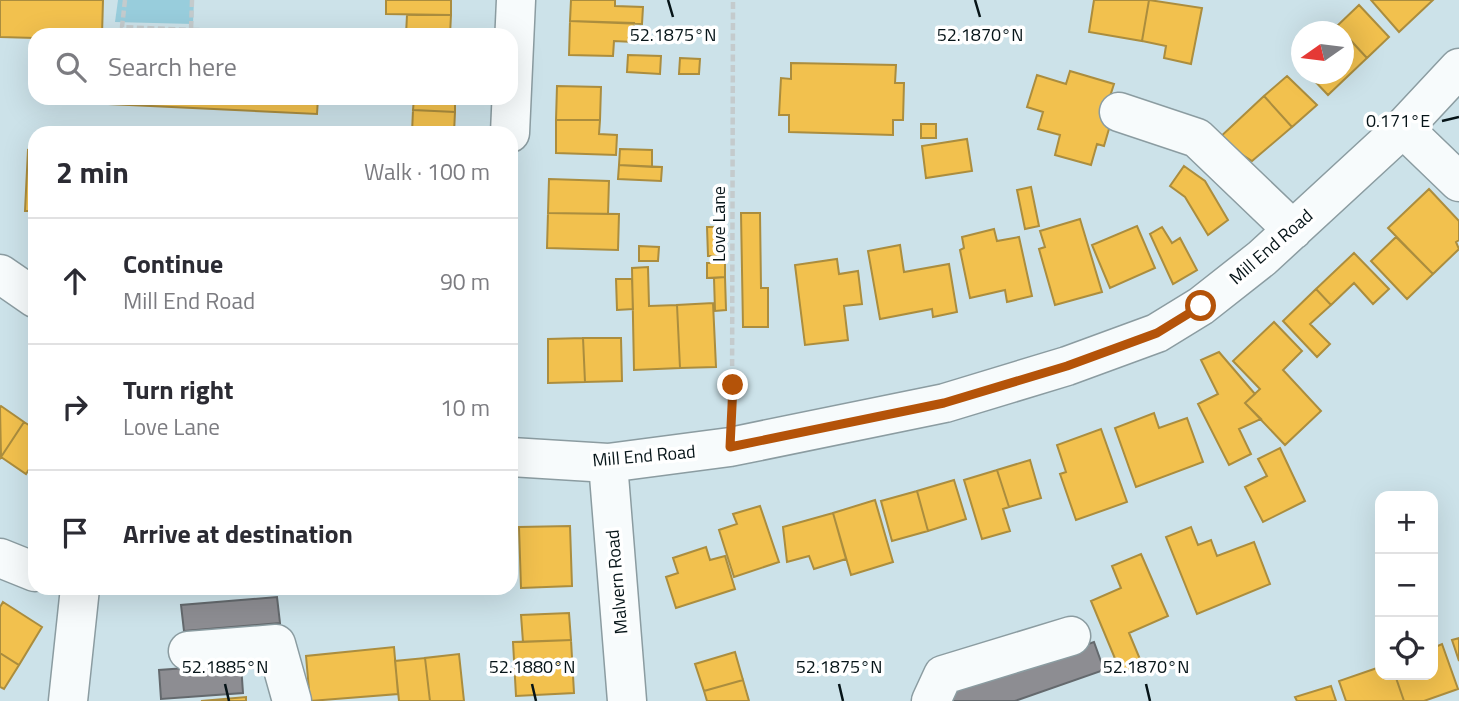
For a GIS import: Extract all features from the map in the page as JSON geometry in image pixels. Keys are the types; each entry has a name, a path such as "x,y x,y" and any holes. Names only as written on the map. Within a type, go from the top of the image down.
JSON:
{"street":[{"path":"515,28 516,0"},
{"name":"Mill End Road","path":"518,457 608,463 730,447 944,403 1067,366 1157,333 1201,306 1262,258 1403,128 1459,68"},
{"path":"510,126 511,105"},
{"path":"1119,112 1197,138 1293,230"},
{"path":"1403,128 1459,183"},
{"path":"0,274 28,293"},
{"name":"Malvern Road","path":"608,463 627,701"},
{"path":"0,558 28,569"},
{"path":"68,701 78,595"},
{"path":"931,701 943,675 1071,636"},
{"path":"188,651 276,644 292,701"}],"path":[{"path":"125,0 122,27 145,28"},
{"path":"191,28 192,0"},
{"name":"Love Lane","path":"730,447 733,385 733,0"}],"shaded area":[{"path":"118,0 194,0 193,24 115,22"}],"building: Homes":[{"path":"0,0 103,0 102,28 28,28 28,38 0,37"},
{"path":"386,0 451,0 451,15 386,14"},
{"path":"571,0 615,0 615,6 643,7 642,24 570,21"},
{"path":"1094,0 1149,0 1142,41 1089,32"},
{"path":"1149,0 1202,8 1191,64 1164,58 1166,46 1142,41"},
{"path":"1371,0 1433,0 1399,32"},
{"path":"1359,5 1389,37 1367,58 1354,44 1354,21 1342,21"},
{"path":"407,15 451,15 450,28 406,28"},
{"path":"570,21 634,23 633,42 614,41 613,56 569,55"},
{"path":"1354,44 1367,58 1354,70"},
{"path":"628,55 661,56 660,74 627,72"},
{"path":"680,58 700,59 699,74 679,74"},
{"path":"791,63 896,65 895,83 904,83 903,120 893,120 893,135 789,132 789,115 779,115 781,78 791,79"},
{"path":"1070,71 1114,84 1105,112 1113,115 1104,146 1097,144 1091,165 1055,155 1060,135 1038,129 1043,112 1027,107 1037,75 1066,84"},
{"path":"1287,76 1291,84 1295,84 1317,105 1292,127 1264,96"},
{"path":"1318,84 1340,84 1328,95"},
{"path":"557,86 601,87 600,120 556,120"},
{"path":"1264,96 1292,127 1252,161 1218,139"},
{"path":"130,105 318,105 317,114"},
{"path":"413,105 455,105 455,112 413,110"},
{"path":"413,110 455,112 454,126 412,126"},
{"path":"556,120 600,120 599,134 617,135 616,155 556,153"},
{"path":"921,124 936,124 936,138 921,138"},
{"path":"967,139 972,171 926,178 922,146"},
{"path":"620,149 652,150 652,167 619,165"},
{"path":"28,150 28,211 25,211"},
{"path":"619,165 662,167 661,181 618,179"},
{"path":"1184,166 1205,181 1228,220 1208,235 1185,197 1170,186"},
{"path":"549,179 609,181 608,214 548,213"},
{"path":"1031,187 1039,226 1025,229 1017,190"},
{"path":"1429,189 1459,221 1459,240 1456,242 1459,249 1433,274 1388,228"},
{"path":"548,213 619,214 618,250 547,248"},
{"path":"741,213 760,213 761,288 768,288 768,327 743,327"},
{"path":"1080,219 1102,292 1055,305 1039,249 1045,247 1040,231"},
{"path":"1137,226 1155,268 1110,288 1092,245"},
{"path":"707,227 726,227 725,256 708,256"},
{"path":"1162,227 1172,243 1180,238 1197,270 1173,284 1150,234"},
{"path":"994,229 997,241 1019,237 1032,296 1007,302 1005,290 970,298 960,250 964,248 962,237"},
{"path":"1396,237 1433,274 1407,299 1371,261"},
{"path":"900,245 904,272 949,264 957,312 933,317 932,309 880,319 868,251"},
{"path":"639,246 659,247 658,261 639,261"},
{"path":"1354,253 1389,289 1373,304 1354,283 1331,305 1316,289"},
{"path":"837,259 839,274 858,271 862,304 844,306 848,340 805,345 795,265"},
{"path":"707,263 725,263 725,277 707,278"},
{"path":"648,267 649,306 677,305 680,368 634,370 632,268"},
{"path":"725,277 726,310 715,311 714,278"},
{"path":"616,279 632,279 633,309 617,310"},
{"path":"1316,289 1331,305 1310,324 1330,344 1317,357 1283,321"},
{"path":"713,303 716,367 680,368 677,305"},
{"path":"1274,322 1302,351 1283,370 1321,411 1285,445 1245,403 1260,389 1233,361"},
{"path":"583,338 585,382 548,383 548,339"},
{"path":"583,338 621,338 622,381 585,382"},
{"path":"1219,352 1255,394 1245,403 1261,419 1239,429 1251,454 1229,465 1198,404 1218,394 1201,360"},
{"path":"0,407 24,422 1,457"},
{"path":"1154,413 1159,428 1187,418 1203,462 1136,487 1115,428"},
{"path":"24,422 28,425 26,474 1,457"},
{"path":"1101,429 1127,502 1076,520 1060,474 1066,472 1057,445"},
{"path":"1280,448 1305,501 1263,522 1245,487 1267,476 1258,459"},
{"path":"1030,460 1041,498 1009,507 997,470"},
{"path":"997,470 1009,507 1003,509 1010,531 982,539 964,480"},
{"path":"954,480 966,519 928,531 917,491"},
{"path":"917,491 928,531 892,541 881,501"},
{"path":"875,500 893,562 851,575 833,513"},
{"path":"760,506 779,562 734,577 719,530 737,524 733,514"},
{"path":"833,513 846,559 814,569 809,556 787,562 783,527"},
{"path":"570,526 572,586 521,588 519,527"},
{"path":"1191,527 1198,545 1211,540 1217,556 1254,542 1270,584 1197,614 1166,537"},
{"path":"706,547 710,560 725,556 735,589 676,608 666,577 678,573 673,558"},
{"path":"1141,554 1168,616 1129,633 1142,664 1121,673 1091,601 1121,588 1112,566"},
{"path":"3,602 42,627 19,665 0,653 0,607"},
{"path":"569,613 571,640 523,642 521,615"},
{"path":"1459,638 1459,661 1452,640"},
{"path":"571,640 574,693 516,696 513,642"},
{"path":"1442,644 1458,689 1424,701 1404,701 1397,680 1438,680 1438,646"},
{"path":"394,647 398,694 310,701 306,656"},
{"path":"735,652 743,680 704,691 695,664"},
{"path":"0,653 19,665 4,689 0,687"},
{"path":"459,654 464,701 430,701 425,658"},
{"path":"425,658 430,701 399,701 395,661"},
{"path":"1375,669 1375,680 1397,680 1404,701 1346,701 1339,681"},
{"path":"743,680 749,701 707,701 704,691"},
{"path":"1331,686 1336,701 1297,701 1295,697"},
{"path":"246,697 246,701 201,701"}],"building: Industry":[{"path":"277,597 280,623 184,631 181,605"},
{"path":"1094,642 1104,670 1015,701 951,701 948,692"},
{"path":"241,664 243,693 161,699 159,670"}],"route":[{"path":"733,385 730,447 944,403 1067,366 1157,333 1201,306"}]}
